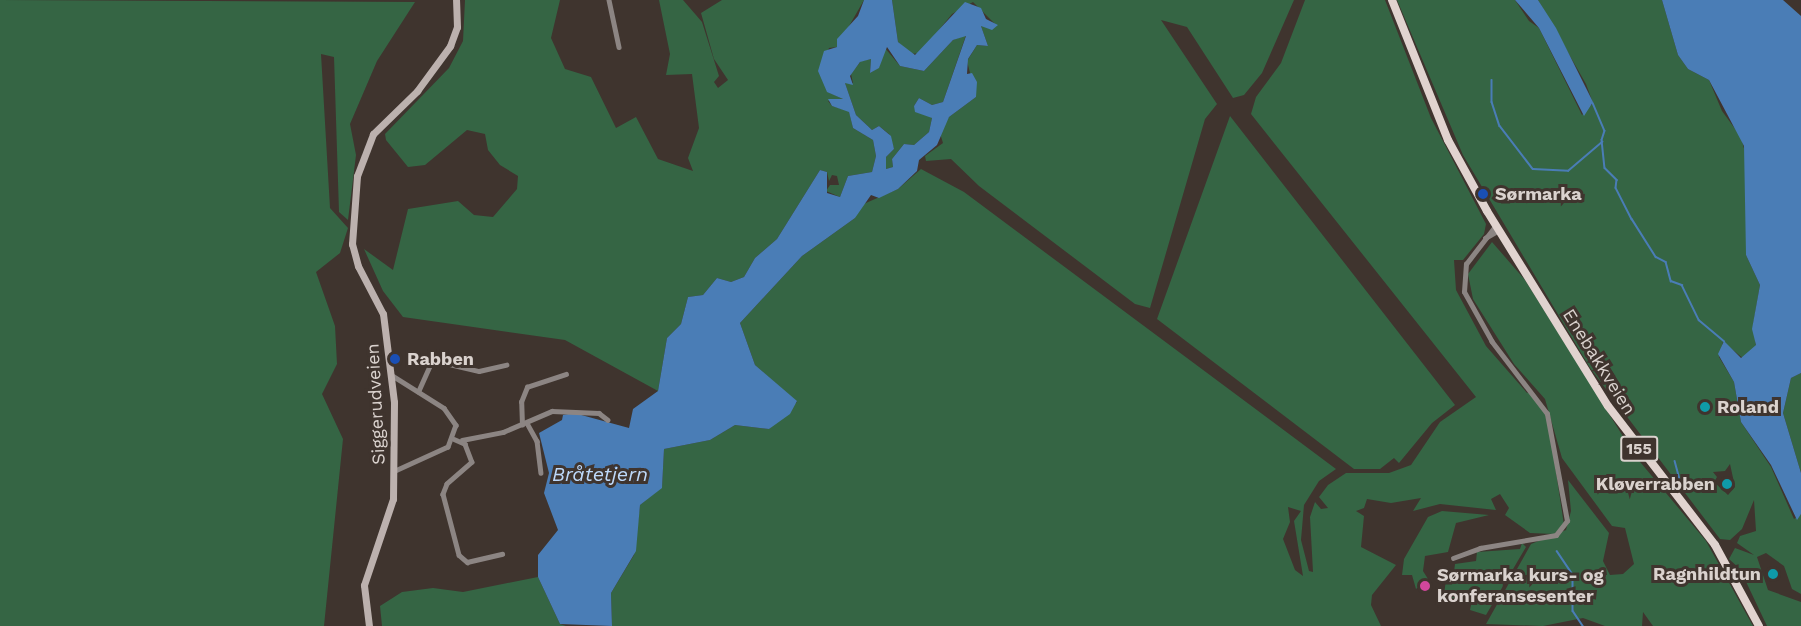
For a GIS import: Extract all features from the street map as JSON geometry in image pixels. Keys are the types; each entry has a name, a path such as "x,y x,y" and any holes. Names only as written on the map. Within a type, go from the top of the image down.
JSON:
{"main road":[{"name":"Siggerudveien","path":"369,626 364,585 392,504 395,471 393,376 383,314 354,253 359,167 373,134 417,91 450,46 457,27 456,0"},
{"name":"Enebakkveien","path":"1392,0 1448,140 1498,228 1608,406 1715,545 1759,626"}],"street":[{"path":"609,0 619,47"},
{"path":"1453,558 1480,548 1556,535 1567,521 1548,414 1496,348 1464,292 1464,267 1485,238 1498,228"},
{"path":"418,392 432,360 479,371 506,365"},
{"path":"540,473 537,441 525,424 521,402 527,387 566,375"},
{"path":"393,376 451,414 456,425 454,439 434,457 395,471"},
{"path":"454,439 462,441 525,424 563,410 599,413 608,420"},
{"path":"462,441 471,467 447,484 443,494 459,555 467,562 502,554"}],"green space":[{"path":"0,0 415,2 377,61 350,124 356,155 348,220 339,212 334,57 321,54 330,208 348,228 340,253 316,272 335,326 337,364 322,394 343,439 324,626 0,626"},
{"path":"465,0 560,0 551,38 565,69 591,77 616,128 636,117 658,159 693,171 688,158 699,128 692,74 666,75 670,54 659,0 683,0 702,22 719,76 714,82 718,88 728,80 714,59 701,13 722,0 864,0 837,47 829,48 820,73 830,93 843,99 828,101 832,106 849,111 853,128 873,140 876,156 872,172 848,176 840,197 826,191 830,185 839,185 837,176 832,175 829,181 827,172 820,170 777,239 755,258 744,277 731,282 717,278 703,295 688,297 681,324 667,338 658,391 565,340 403,317 383,291 364,249 393,270 408,209 458,201 474,215 493,217 517,189 518,176 500,165 488,150 485,134 467,130 425,165 408,167 386,140 385,134 449,68 463,41"},
{"path":"892,0 1294,0 1262,73 1244,95 1233,98 1187,27 1161,20 1217,104 1205,119 1150,308 1135,304 979,186 951,159 926,161 925,156 943,143 939,130 949,117 976,97 967,61 977,45 988,46 981,26 997,26 973,2 952,14 920,53 911,54 898,42"},
{"path":"1305,0 1385,0 1431,118 1486,224 1484,234 1463,260 1454,260 1456,290 1486,346 1527,393 1530,391 1548,419 1564,525 1554,534 1530,533 1505,515 1509,508 1500,494 1491,499 1496,510 1440,504 1413,511 1421,498 1391,503 1367,499 1364,508 1356,511 1364,516 1361,547 1396,565 1372,595 1371,605 1381,626 612,626 611,593 634,555 640,505 662,487 664,449 710,440 735,425 769,429 797,402 755,365 740,323 802,256 855,218 859,206 898,189 921,169 964,192 1336,469 1319,481 1304,505 1301,540 1309,571 1313,572 1310,517 1315,502 1321,509 1328,508 1319,497 1328,485 1346,473 1389,473 1411,465 1440,422 1476,397 1251,114 1256,97 1281,63","holes":["1288,507 1301,511 1294,521 1303,576 1295,570 1283,539 1290,522"]},
{"path":"1397,0 1515,0 1529,21 1539,28 1582,115 1593,103 1586,84 1538,0 1662,0 1678,55 1688,69 1709,80 1722,111 1741,137 1747,160 1746,255 1760,285 1753,325 1756,346 1744,359 1723,342 1719,357 1734,382 1741,422 1771,467 1794,519 1801,514 1801,594 1792,589 1784,566 1766,553 1757,557 1768,590 1801,602 1801,626 1767,626 1740,569 1729,559 1735,548 1754,555 1737,543 1740,536 1756,531 1754,500 1742,529 1730,540 1720,539 1590,368 1463,155","holes":["1730,464 1735,487 1728,495 1714,482 1717,477 1713,472 1725,471"]},
{"path":"966,35 943,102 932,105 919,98 914,106 932,118 929,132 914,145 904,144 892,159 893,167 886,169 886,157 894,149 889,134 879,126 872,130 856,115 845,83 853,83 851,74 861,61 871,59 870,73 879,67 885,48 900,66 924,71 953,40"},
{"path":"1230,116 1455,405 1432,423 1399,463 1394,458 1380,469 1354,469 1157,319"},
{"path":"1492,242 1525,280 1636,457 1706,541 1753,626 1653,626 1643,612 1642,626 1605,626 1583,618 1543,626 1486,624 1531,544 1566,530 1571,511 1568,480 1609,533 1603,561 1610,575 1623,574 1634,564 1625,528 1612,526 1562,458 1545,399 1514,364 1473,299 1468,274"},
{"path":"1801,373 1801,473 1783,413 1791,378"},
{"path":"1442,511 1489,515 1456,523 1448,552 1425,556 1423,571 1428,579 1416,589 1412,575 1402,575 1404,559 1428,517"},
{"path":"1522,543 1526,547 1486,615 1470,610 1471,605 1443,600 1447,574 1454,572 1455,564 1476,561 1477,552 1520,549"},
{"path":"538,577 560,624 566,626 382,626 380,606 402,592 433,588 463,592"}],"water":[{"name":"Bråtetjern","path":"864,0 892,0 898,42 915,55 965,2 981,8 986,19 998,25 992,30 981,26 988,46 977,45 968,59 967,74 972,73 977,82 976,97 949,117 937,145 919,160 917,171 898,189 879,198 871,195 855,218 802,256 740,323 755,365 797,401 790,414 769,429 735,425 710,440 664,449 662,488 640,505 636,551 611,593 612,626 560,624 538,577 538,555 558,530 544,493 549,473 539,433 562,420 563,415 574,413 629,428 633,409 658,391 667,338 681,324 688,297 703,295 717,278 731,282 744,277 755,258 777,239 820,170 827,172 827,193 840,197 848,176 872,172 876,156 873,140 853,128 849,112 832,106 828,99 843,99 827,92 818,71 824,51 837,47 837,39 858,16","holes":["966,36 943,102 932,105 919,98 914,106 915,112 932,118 929,132 914,145 904,144 892,159 893,167 886,169 886,157 894,149 891,136 879,126 872,130 856,115 845,83 853,85 850,76 860,62 871,59 870,73 879,68 887,47 900,66 924,71 953,40"]},
{"path":"1515,0 1538,0 1556,28 1593,102 1584,116 1539,28"},
{"path":"1662,0 1783,0 1801,16 1801,373 1791,378 1783,413 1801,473 1801,514 1797,520 1771,465 1741,422 1734,382 1718,354 1724,341 1741,358 1756,345 1752,329 1760,285 1746,255 1744,146 1709,80 1688,69 1678,55"}],"waterway":[{"path":"1492,80 1492,102 1500,126 1533,169 1568,171 1602,142"},
{"path":"1593,103 1605,131 1602,140 1605,168 1617,180 1616,188 1632,219 1656,257 1666,262 1671,281 1682,285 1699,320 1724,341"},
{"path":"1675,461 1682,488"},
{"path":"1557,551 1573,575 1573,611 1583,626"}],"place":[{"name":"Sørmarka","path":"1483,194"},
{"name":"Rabben","path":"395,359"},
{"name":"Roland","path":"1705,407"},
{"name":"Kløverrabben","path":"1727,484"},
{"name":"Ragnhildtun","path":"1773,574"},
{"name":"Sørmarka kurs- og konferansesenter","path":"1425,586"}]}
